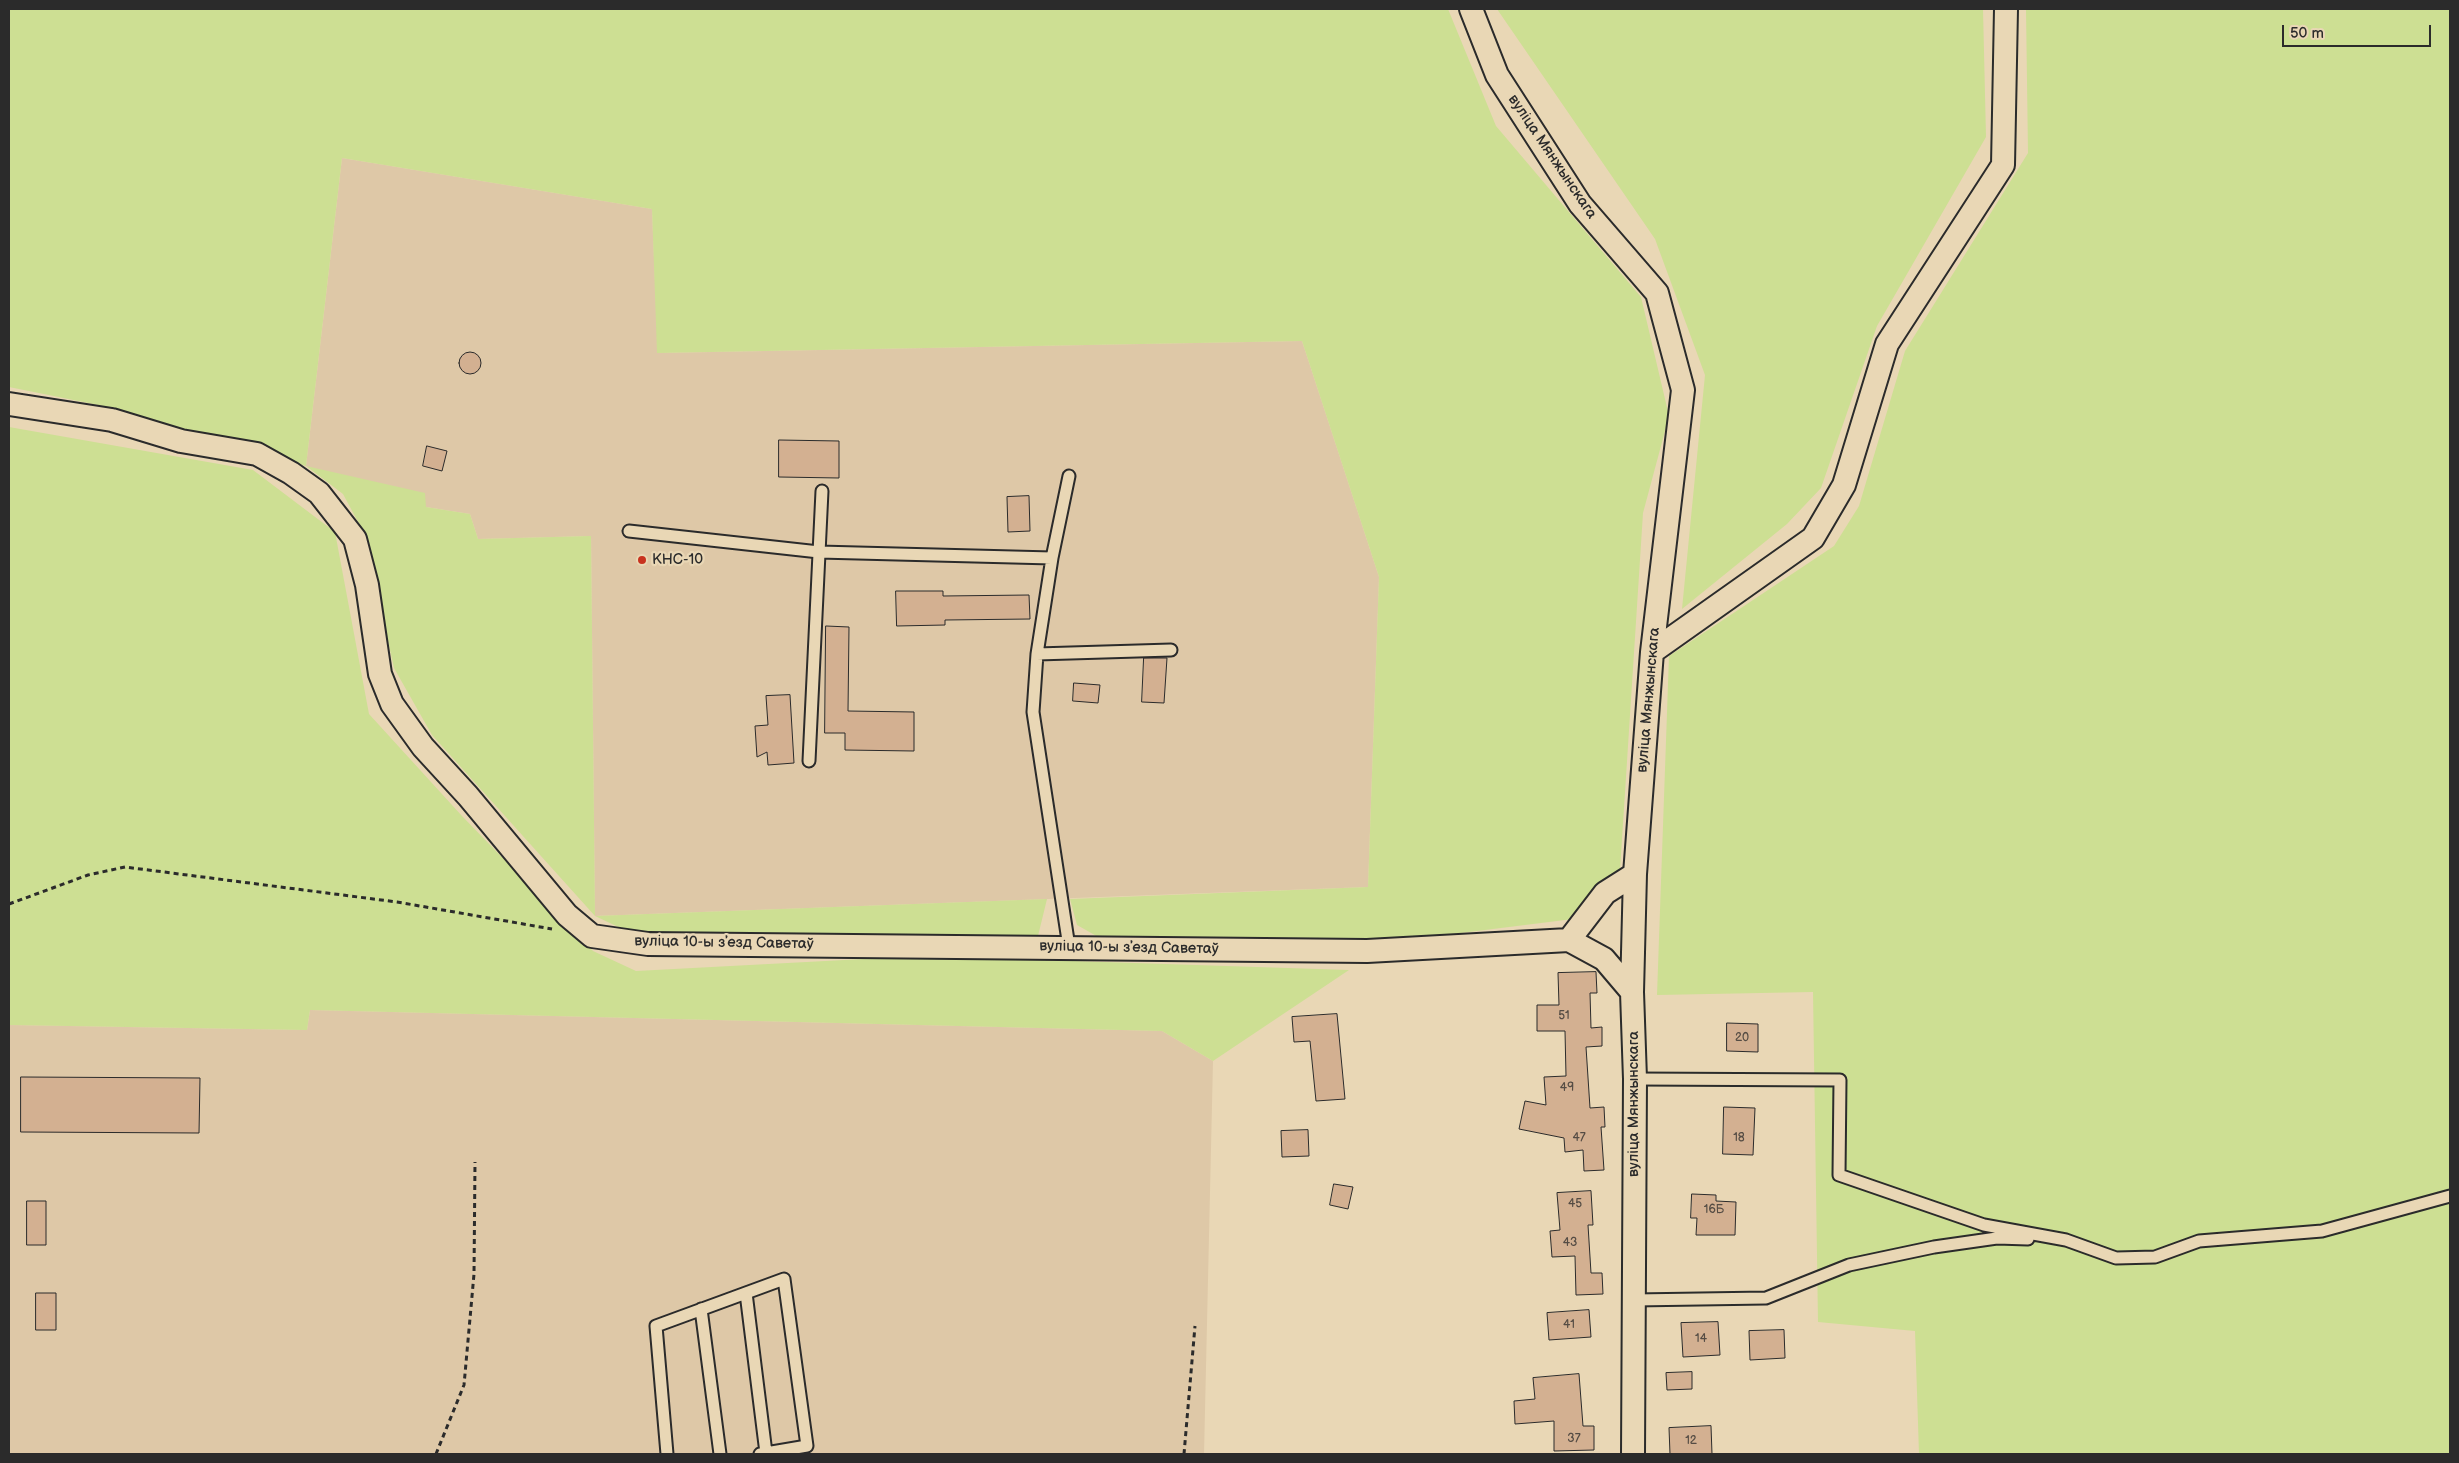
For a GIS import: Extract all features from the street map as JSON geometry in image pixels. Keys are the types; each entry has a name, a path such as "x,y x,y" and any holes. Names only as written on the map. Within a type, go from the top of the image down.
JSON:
{"street":[{"name":"вуліца Мянжынскага","path":"1471,9 1497,75 1574,196 1657,293 1684,390 1652,652 1635,874 1632,992 1635,1079 1633,1454"},
{"path":"1652,652 1813,538 1844,485 1887,344 2003,165 2006,9"},
{"name":"вуліца 10-ы зʼезд Саветаў","path":"9,404 112,420 181,441 258,454 320,493 355,539 367,585 380,674 392,704 423,747 468,796 567,915 592,936 648,944 1367,951 1569,940"},
{"path":"1632,992 1604,960 1569,940 1605,893 1635,874"}],"lane":[{"path":"1069,476 1052,558 1037,654 1033,712 1069,947"},
{"path":"809,761 822,491"},
{"path":"629,531 819,552 1052,558"},
{"path":"1037,654 1171,650"},
{"path":"1635,1079 1840,1080 1839,1175 1984,1225 2066,1240 2116,1258 2155,1257 2199,1241 2322,1231 2450,1196"},
{"path":"1634,1300 1766,1298 1849,1265 1934,1247 1997,1238 2066,1240"},
{"path":"667,1454 656,1326 784,1279 807,1446 763,1454 746,1293"},
{"path":"701,1309 720,1454"}],"path":[{"path":"9,904 88,875 124,867 397,902 553,929"},
{"path":"436,1454 464,1385 474,1274 475,1162"},
{"path":"1184,1454 1195,1326"}],"shaded area":[{"path":"342,158 652,209 658,353 1302,341 1379,577 1368,887 595,916 591,536 478,539 470,514 426,507 306,466"},
{"path":"310,1010 1162,1031 1213,1061 1204,1454 9,1454 9,1025 307,1030"}],"green space":[{"path":"9,9 1448,9 1496,126 1641,297 1669,416 1643,513 1620,870 1573,919 1373,944 1100,938 1077,925 1070,899 1368,887 1379,577 1302,341 657,353 652,209 342,158 306,466 118,409 9,387"},
{"path":"1497,9 1983,9 1986,137 1877,326 1821,488 1787,524 1682,609 1705,375 1655,239"},
{"path":"2026,9 2450,9 2450,1454 1919,1454 1915,1331 1818,1322 1813,992 1657,995 1669,656 1834,546 1859,506 1905,351 2028,153"},
{"path":"9,427 253,470 335,532 369,714 462,816 593,951 636,971 920,956 1349,970 1213,1061 1162,1031 310,1010 307,1030 9,1025"},
{"path":"306,466 425,493 426,507 470,514 478,539 591,536 595,916 432,735 394,668 364,533 343,494"},
{"path":"1047,899 1037,940 629,932 595,916"}],"building":[{"path":"470,352 480,359 481,363 474,373 470,374 460,367 459,363 466,353"},
{"path":"779,440 839,441 839,478 779,477"},
{"path":"427,446 447,451 442,471 423,466"},
{"path":"1029,496 1030,531 1008,532 1007,497"},
{"path":"896,591 943,591 943,596 1029,595 1030,619 945,620 945,625 897,626"},
{"path":"826,626 849,627 848,711 914,712 914,751 845,750 845,733 825,733"},
{"path":"1144,658 1167,658 1164,703 1142,702"},
{"path":"1074,683 1100,685 1098,703 1073,701"},
{"path":"790,695 794,763 768,765 767,752 757,757 755,726 768,725 766,696"},
{"path":"1596,972 1597,993 1590,993 1591,1028 1602,1027 1602,1046 1586,1047 1590,1108 1604,1107 1605,1127 1601,1127 1604,1170 1584,1171 1583,1150 1565,1152 1564,1138 1519,1129 1525,1101 1546,1105 1544,1077 1566,1076 1565,1031 1537,1031 1537,1005 1559,1005 1558,973"},
{"path":"1337,1014 1345,1099 1316,1101 1310,1041 1294,1042 1292,1017"},
{"path":"1727,1023 1758,1024 1758,1052 1727,1051"},
{"path":"21,1077 200,1078 199,1133 21,1132"},
{"path":"1724,1107 1755,1108 1753,1155 1723,1154"},
{"path":"1308,1130 1309,1156 1282,1157 1281,1131"},
{"path":"1334,1184 1353,1187 1348,1209 1330,1205"},
{"path":"1591,1191 1593,1225 1588,1225 1591,1273 1602,1273 1603,1294 1576,1295 1575,1256 1552,1257 1550,1231 1560,1230 1557,1193"},
{"path":"1692,1194 1716,1195 1716,1201 1736,1202 1735,1235 1696,1235 1697,1218 1691,1218"},
{"path":"27,1201 46,1201 46,1245 27,1245"},
{"path":"36,1293 56,1293 56,1330 36,1330"},
{"path":"1589,1310 1591,1337 1549,1340 1547,1313"},
{"path":"1718,1322 1720,1355 1683,1357 1681,1323"},
{"path":"1784,1330 1785,1358 1750,1360 1749,1331"},
{"path":"1692,1372 1692,1389 1667,1390 1666,1373"},
{"path":"1579,1374 1583,1426 1594,1426 1594,1450 1554,1451 1554,1421 1515,1424 1514,1401 1535,1399 1533,1378"},
{"path":"1711,1426 1712,1454 1670,1454 1669,1428"}],"place":[{"name":"КНС-10","path":"642,560"}]}
